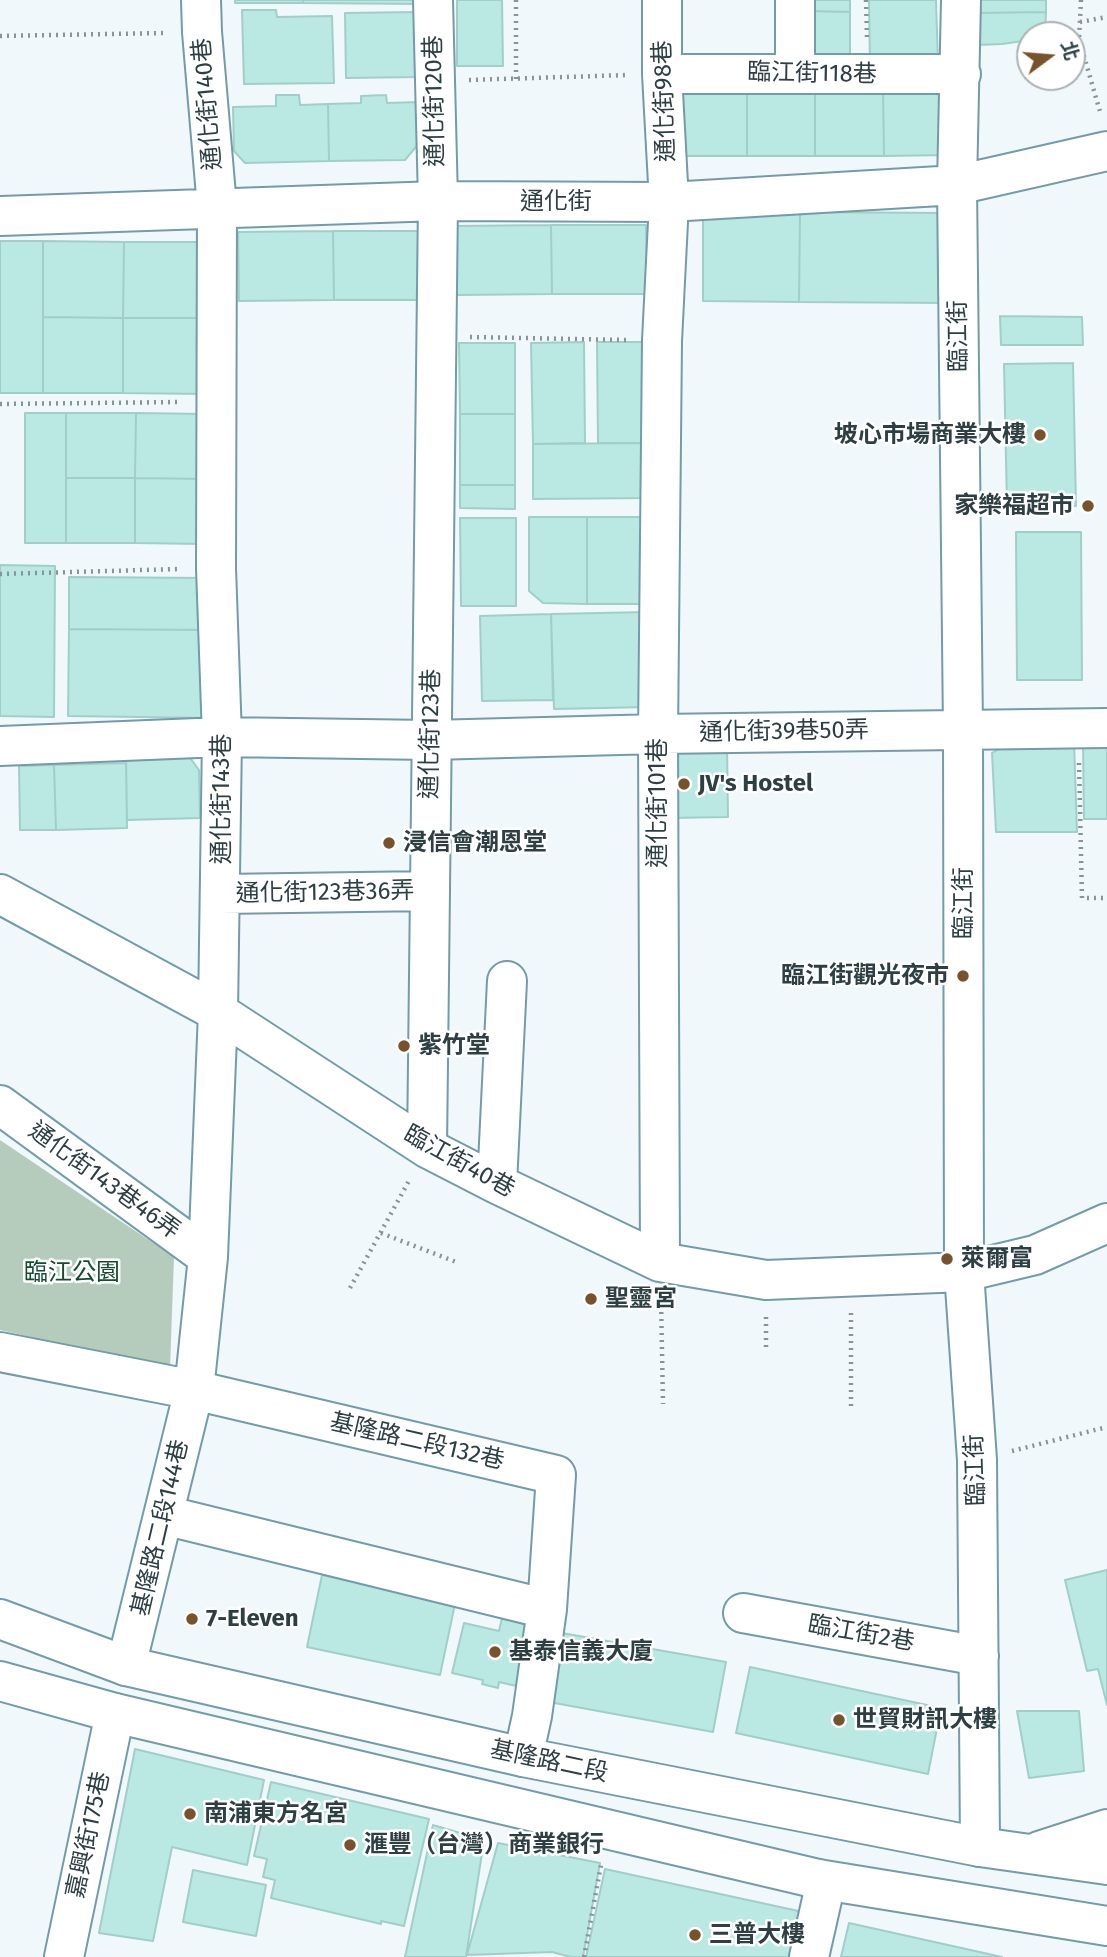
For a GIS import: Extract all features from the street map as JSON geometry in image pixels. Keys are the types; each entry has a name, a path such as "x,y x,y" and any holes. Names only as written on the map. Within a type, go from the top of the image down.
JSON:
{"street":[{"name":"通化街120巷","path":"433,0 438,201"},
{"name":"通化街98巷","path":"662,0 662,74 669,202"},
{"path":"795,0 795,72"},
{"name":"臨江街","path":"961,0 957,185 963,729 964,1272 978,1460 980,1847"},
{"name":"通化街140巷","path":"202,16 217,207"},
{"name":"臨江街118巷","path":"662,74 961,74"},
{"name":"通化街","path":"0,216 438,201 669,202 957,185 1105,138"},
{"name":"通化街123巷","path":"427,1148 438,201"},
{"name":"通化街101巷","path":"660,1262 658,734 662,341 669,202"},
{"name":"通化街143巷","path":"194,1390 208,1257 221,894 222,737 216,568 217,207"},
{"name":"通化街39巷50弄","path":"0,746 222,737 431,740 658,734 1093,729"},
{"name":"通化街123巷36弄","path":"221,894 429,891"},
{"name":"臨江街40巷","path":"0,894 218,1012 427,1148 660,1262 766,1280 964,1272 1035,1255 1107,1223"},
{"path":"497,1184 507,981"},
{"name":"通化街143巷46弄","path":"0,1105 208,1257"},
{"name":"基隆路二段132巷","path":"0,1352 194,1390 556,1475 547,1609 532,1716 523,1757"},
{"name":"基隆路二段144巷","path":"126,1667 194,1390"},
{"path":"164,1515 547,1609"},
{"name":"臨江街2巷","path":"743,1613 979,1656"},
{"name":"基隆路二段","path":"0,1619 126,1667 523,1757 980,1847 1107,1865"},
{"name":"基隆路二段","path":"0,1681 114,1713 818,1879 1107,1926"},
{"name":"嘉興街175巷","path":"64,1957 114,1713"},
{"path":"1032,1853 1107,1829"},
{"path":"809,1957 823,1895 818,1879"}],"path":[{"path":"516,0 516,79"},
{"path":"1080,21 1081,0"},
{"path":"0,36 202,16"},
{"path":"1085,21 1107,17"},
{"path":"1086,66 1105,138"},
{"path":"433,80 662,74"},
{"path":"436,337 662,341"},
{"path":"0,404 216,402"},
{"path":"0,574 216,568"},
{"path":"1093,729 1082,898 1107,898"},
{"path":"350,1288 427,1148"},
{"path":"381,1233 456,1262"},
{"path":"660,1262 663,1404"},
{"path":"851,1277 851,1408"},
{"path":"978,1460 1107,1427"},
{"path":"584,1957 603,1854"}],"green space":[{"name":"臨江公園","path":"0,1140 174,1257 170,1369 0,1330"}],"building":[{"path":"235,0 303,0 303,3 235,3"},
{"path":"303,0 421,0 421,4 303,3"},
{"path":"457,0 502,0 503,66 457,66"},
{"path":"805,0 850,0 850,12 805,11"},
{"path":"869,0 936,0 938,66 870,67"},
{"path":"976,0 1046,0 1046,12 976,13"},
{"path":"242,10 276,10 277,17 332,16 334,83 244,84"},
{"path":"805,11 850,12 850,68 805,68"},
{"path":"417,12 418,77 346,78 345,13"},
{"path":"1046,12 1046,21 1016,21 1016,42 976,45 976,13"},
{"path":"747,90 815,91 815,156 747,156"},
{"path":"747,90 747,156 679,156 679,91"},
{"path":"883,90 951,90 951,155 884,156"},
{"path":"883,90 884,156 815,156 815,91"},
{"path":"276,95 299,95 300,105 328,104 329,161 245,163 234,151 233,107 276,106"},
{"path":"386,95 387,103 420,102 420,142 405,160 329,161 328,104 361,103 361,96"},
{"path":"703,212 800,212 799,302 703,301"},
{"path":"800,212 949,213 949,303 799,302"},
{"path":"551,225 646,225 647,294 552,294"},
{"path":"551,225 552,294 457,295 456,226"},
{"path":"333,231 334,300 239,301 238,232"},
{"path":"333,231 428,231 429,300 334,300"},
{"path":"0,241 43,241 43,393 0,393"},
{"path":"43,241 124,242 123,318 43,317"},
{"path":"124,242 205,242 204,318 123,318"},
{"path":"1000,316 1082,317 1083,345 1001,345"},
{"path":"43,317 123,318 123,393 43,393"},
{"path":"123,318 204,318 204,394 123,393"},
{"path":"584,342 585,443 533,444 531,343"},
{"path":"597,342 647,342 649,443 598,443"},
{"path":"459,343 515,343 515,414 460,414"},
{"name":"坡心市場商業大樓","path":"1073,363 1076,506 1007,507 1004,364"},
{"path":"25,413 66,413 66,543 25,543"},
{"path":"66,413 136,413 135,478 66,478"},
{"path":"136,413 205,414 205,479 135,478"},
{"path":"460,414 515,414 515,485 460,485"},
{"path":"649,443 649,498 533,499 533,444"},
{"path":"66,478 135,478 135,543 66,543"},
{"path":"135,478 205,479 205,544 135,543"},
{"path":"460,485 515,485 515,509 460,508"},
{"path":"529,517 587,517 587,604 543,603 529,591"},
{"path":"587,517 645,517 645,604 587,604"},
{"path":"460,518 516,518 516,606 461,606"},
{"path":"1016,532 1081,532 1082,680 1017,680"},
{"path":"0,565 55,566 54,717 0,716"},
{"path":"69,577 211,578 211,630 69,629"},
{"path":"648,612 650,707 554,709 551,614"},
{"path":"551,614 553,700 482,701 480,616"},
{"path":"69,629 211,630 210,718 68,716"},
{"path":"1010,742 1074,742 1077,832 996,832 992,753"},
{"path":"1083,742 1107,742 1107,819 1084,819"},
{"path":"727,745 728,817 669,818 667,746"},
{"path":"188,755 199,770 200,818 127,820 126,756"},
{"path":"126,763 127,828 56,830 54,765"},
{"path":"54,765 56,830 20,830 19,766"},
{"path":"1107,1570 1107,1705 1098,1669 1087,1671 1065,1580"},
{"path":"322,1575 455,1604 440,1675 307,1647"},
{"name":"基泰信義大廈","path":"502,1618 538,1626 525,1688 499,1682 498,1688 482,1684 483,1680 452,1673 464,1623 499,1631"},
{"path":"562,1633 726,1662 713,1732 549,1702"},
{"name":"世貿財訊大樓","path":"750,1667 941,1708 928,1774 736,1733"},
{"path":"1017,1711 1079,1711 1084,1771 1029,1778"},
{"name":"南浦東方名宮","path":"135,1749 264,1780 247,1865 172,1847 153,1941 99,1933"},
{"path":"271,1782 429,1819 404,1926 381,1921 381,1924 271,1898 275,1880 263,1877 267,1859 254,1856"},
{"path":"433,1825 484,1840 466,1957 405,1957"},
{"path":"498,1843 600,1863 583,1957 552,1952 467,1955"},
{"name":"三普大樓","path":"605,1869 803,1912 793,1957 586,1957"},
{"path":"193,1870 266,1885 256,1936 183,1922"},
{"path":"849,1923 1002,1957 841,1957"}],"place":[{"name":"坡心市場商業大樓","path":"1040,435"},
{"name":"家樂福超市","path":"1088,506"},
{"name":"JV's Hostel","path":"684,784"},
{"name":"浸信會潮恩堂","path":"389,843"},
{"name":"臨江街觀光夜市","path":"963,976"},
{"name":"紫竹堂","path":"404,1046"},
{"name":"萊爾富","path":"947,1259"},
{"name":"聖靈宮","path":"591,1299"},
{"name":"7-Eleven","path":"192,1619"},
{"name":"基泰信義大廈","path":"495,1652"},
{"name":"世貿財訊大樓","path":"839,1720"},
{"name":"南浦東方名宮","path":"190,1814"},
{"name":"滙豐（台灣）商業銀行","path":"350,1845"},
{"name":"三普大樓","path":"695,1935"}]}
